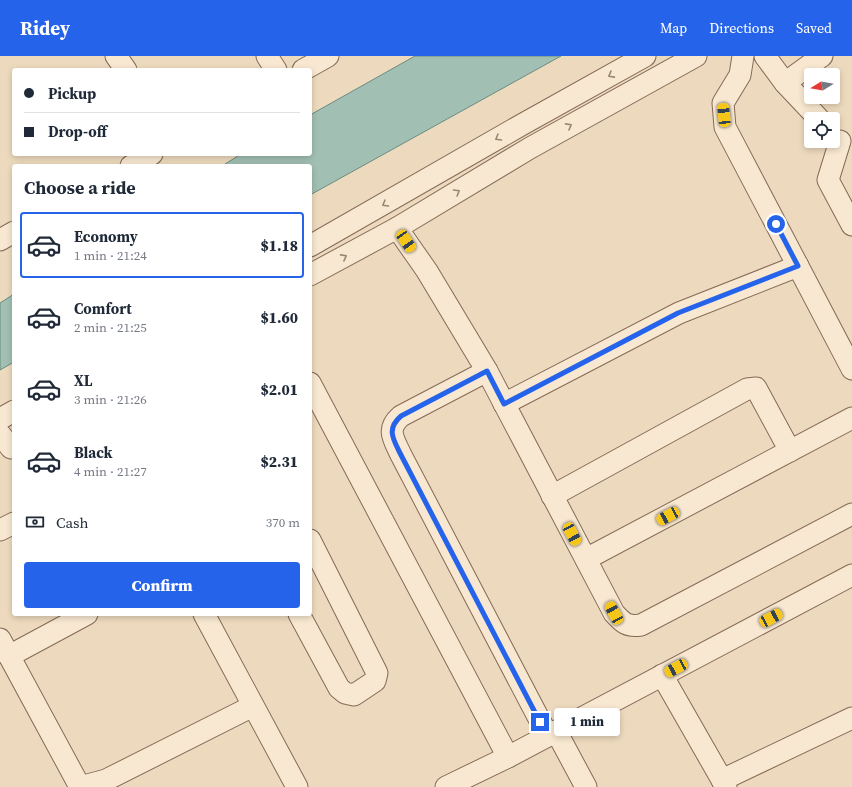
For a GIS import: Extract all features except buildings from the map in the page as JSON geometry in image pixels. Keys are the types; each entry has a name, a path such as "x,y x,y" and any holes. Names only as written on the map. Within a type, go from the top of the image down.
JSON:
{"street":[{"path":"116,56 125,68"},
{"path":"267,56 275,68"},
{"path":"306,68 328,56"},
{"path":"312,245 645,56"},
{"path":"312,274 397,228 530,148 696,56"},
{"path":"743,56 740,75 723,103 725,128 852,369"},
{"path":"765,56 785,83 812,112"},
{"path":"785,83 822,56"},
{"path":"842,142 828,180 852,224"},
{"path":"134,164 148,156"},
{"path":"397,228 427,271 487,371 614,613 630,626 641,625 852,514"},
{"path":"0,240 12,233"},
{"path":"504,404 678,313 798,266"},
{"path":"487,371 401,416 392,426 392,432 401,455 552,734 586,787"},
{"path":"312,387 508,757"},
{"path":"552,496 747,389 756,388 790,451"},
{"path":"0,419 12,412"},
{"path":"586,559 852,418"},
{"path":"0,530 12,524"},
{"path":"300,616 339,688 345,693 354,695 375,681 377,673 312,544"},
{"path":"447,787 552,734 852,575"},
{"path":"82,616 4,647 80,787 106,780 253,706"},
{"path":"205,616 297,787"},
{"path":"662,676 724,783 852,718"}],"shaded area":[{"path":"415,56 561,56 312,194 312,164 225,164 238,156 312,156 312,114"},
{"path":"12,295 12,363 0,370 0,303"}],"route":[{"path":"540,722 401,455 395,442 392,426 401,416 487,371 504,404 678,313 798,266 776,224"}]}
